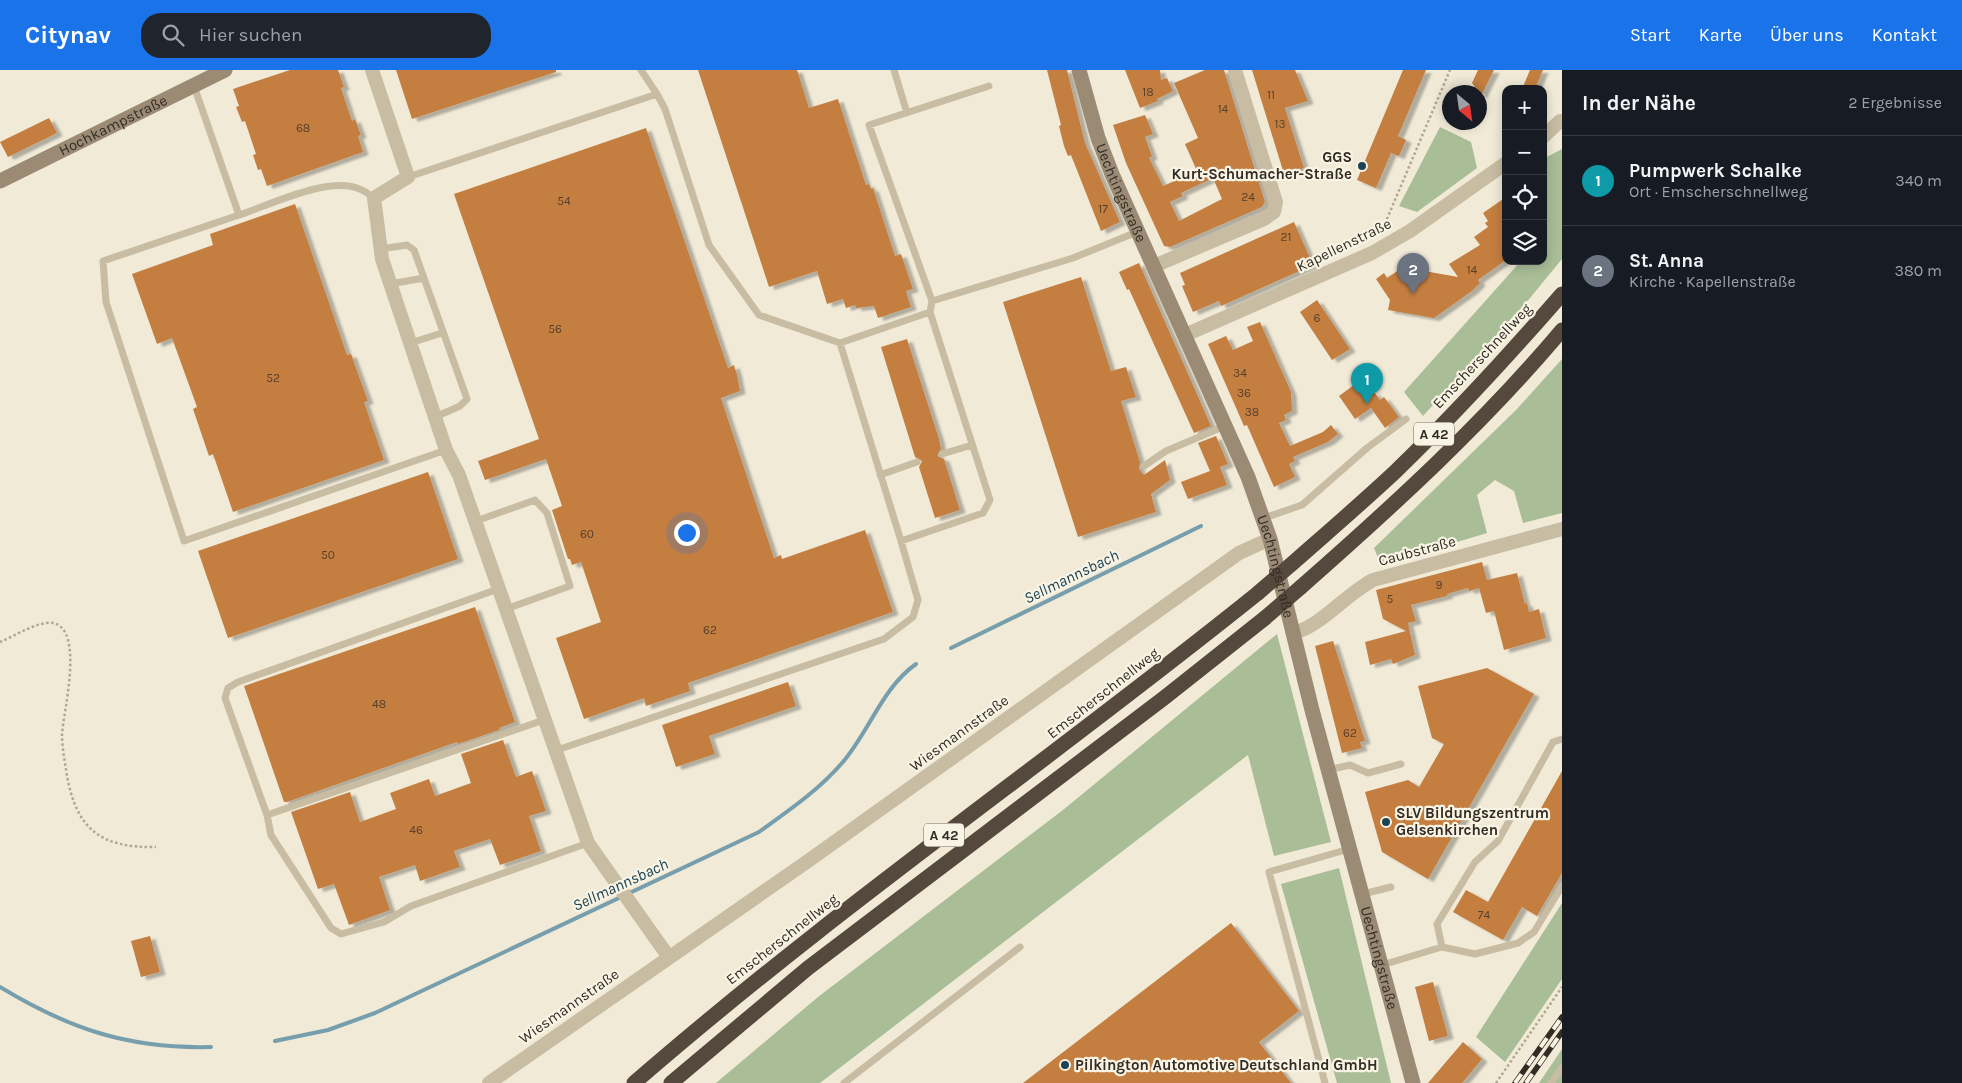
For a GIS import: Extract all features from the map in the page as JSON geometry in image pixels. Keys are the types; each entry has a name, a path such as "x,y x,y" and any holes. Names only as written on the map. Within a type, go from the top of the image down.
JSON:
{"highway":[{"name":"Emscherschnellweg","path":"634,1083 794,950 1132,693 1258,593 1394,472 1442,426 1489,378 1562,294"},
{"name":"A 42","path":"670,1083 707,1050 808,968 1164,698 1265,618 1411,489 1458,443 1562,330"}],"street":[{"name":"Hochkampstraße","path":"0,181 226,70"},
{"path":"372,70 408,177 374,198 380,249 390,284 446,450 459,475 476,521 498,589 544,720 557,750 588,843 619,884 668,956"},
{"name":"Uechtingstraße","path":"1079,70 1098,138 1264,518 1328,770 1351,848 1413,1083"},
{"path":"1154,266 1264,219 1274,212 1276,202 1235,70"},
{"path":"1547,133 1560,121"},
{"name":"Kapellenstraße","path":"1185,334 1384,246 1502,166"},
{"name":"Caubstraße","path":"1294,633 1308,629 1355,589 1373,580 1562,529"},
{"name":"Wiesmannstraße","path":"489,1083 668,956 808,861 1238,553 1270,539"}],"lane":[{"path":"642,70 665,109 709,245 759,316 840,343 930,312"},
{"path":"894,70 907,113"},
{"path":"194,86 239,215"},
{"path":"901,541 983,512 990,500 930,312 932,301 869,125 989,86"},
{"path":"408,177 657,94"},
{"path":"374,198 358,188 342,185 323,187 103,261 106,302 184,541 446,450"},
{"path":"932,301 1073,258 1138,231"},
{"path":"380,249 407,245 414,250 442,333 463,384 467,399 460,406 435,417"},
{"path":"390,284 424,278"},
{"path":"410,343 442,333"},
{"path":"557,750 884,639 913,617 918,600 840,343"},
{"path":"1264,518 1302,505 1367,448 1406,419"},
{"path":"1144,466 1166,452 1225,426"},
{"path":"942,454 972,445"},
{"path":"880,475 917,462"},
{"path":"476,521 535,500 547,513 570,586 506,609"},
{"path":"498,589 238,682 228,688 225,698 267,816 270,835 332,928 341,934 384,922 411,906 588,843"},
{"path":"267,816 544,720"},
{"path":"1442,947 1437,924 1475,862 1498,841 1554,742 1562,739"},
{"path":"1328,770 1350,765 1368,773 1401,764"},
{"path":"1325,1083 1269,872 1351,848"},
{"path":"1382,965 1442,947 1475,954 1527,939 1534,932 1562,886"},
{"path":"1363,894 1390,887"},
{"path":"844,1083 1020,947"},
{"path":"1551,1083 1562,1067"}],"path":[{"path":"1384,246 1379,236 1450,70"},
{"path":"0,642 44,623 55,623 64,631 70,650 70,682 62,734 71,795 82,821 102,838 135,848 156,847"},
{"path":"1496,1083 1562,987"}],"green space":[{"path":"1440,127 1442,130 1446,130 1471,142 1477,168 1417,212 1399,206"},
{"path":"1562,149 1562,259 1530,298 1423,416 1404,392 1517,265 1547,265 1547,157"},
{"path":"1562,359 1562,513 1523,523 1514,491 1495,480 1477,495 1487,533 1381,565 1374,548 1516,410"},
{"path":"1277,634 1331,842 1274,856 1248,755 820,1083 716,1083 818,997 1063,810"},
{"path":"1339,868 1391,1083 1337,1083 1281,884"},
{"path":"1562,903 1562,979 1505,1062 1476,1037"},
{"path":"1562,1049 1562,1083 1539,1083"}],"building":[{"path":"290,70 338,70 344,87 341,88 352,121 355,119 361,135 358,136 363,152 267,186 261,169 258,170 253,155 256,154 245,121 242,122 236,107 239,106 233,89"},
{"path":"396,70 556,70 556,72 412,119"},
{"path":"698,70 797,70 809,108 838,99 866,185 869,184 871,189 873,188 895,256 901,254 913,289 906,291 911,307 878,318 874,306 856,308 855,305 846,308 843,299 827,304 817,271 769,287"},
{"path":"1047,70 1067,70 1085,143 1120,222 1101,231 1071,155 1068,156 1064,146 1059,126 1061,125"},
{"path":"1125,70 1160,70 1161,80 1167,78 1173,91 1157,99 1158,101 1140,108"},
{"path":"1205,70 1224,70 1265,202 1262,207 1170,247 1164,246 1126,163 1113,125 1145,115 1153,134 1145,137 1152,156 1149,158 1163,186 1197,171 1185,144 1198,138 1174,83","holes":["1213,178 1222,199 1179,221 1170,202 1183,196 1181,193"]},
{"path":"1252,70 1295,70 1308,101 1285,108 1304,168 1284,174"},
{"path":"1403,70 1426,70 1398,136 1406,140 1399,156 1391,153 1376,188 1357,180"},
{"path":"1478,70 1494,70 1486,85 1473,85 1472,83"},
{"path":"1530,70 1543,70 1537,85 1524,85"},
{"path":"49,118 57,133 8,157 0,142"},
{"path":"646,128 728,368 734,365 737,375 740,391 721,398 774,558 781,555 782,559 865,530 893,612 688,683 690,691 646,706 644,698 584,719 556,638 601,622 581,562 572,565 570,559 568,559 552,510 562,506 546,459 485,480 478,461 539,439 454,194"},
{"path":"1502,200 1502,263 1478,280 1480,283 1472,291 1434,318 1388,310 1390,300 1376,279 1384,273 1387,278 1415,259 1424,271 1458,277 1449,264 1480,245 1474,237 1488,227 1485,223 1488,221 1483,213"},
{"path":"295,204 347,355 351,354 368,401 364,402 384,460 233,512 213,454 209,456 193,409 197,407 172,338 157,344 132,274 213,245 210,234"},
{"path":"1294,222 1313,265 1221,306 1219,301 1193,312 1182,286 1185,285 1180,273"},
{"path":"1139,263 1211,426 1194,433 1129,289 1127,290 1119,272"},
{"path":"1081,277 1111,371 1126,367 1136,397 1121,401 1140,462 1139,469 1144,475 1165,460 1170,480 1151,494 1156,512 1078,537 1003,302"},
{"path":"1317,300 1350,349 1332,360 1300,312"},
{"path":"1260,322 1291,392 1292,411 1284,415 1286,420 1279,423 1290,446 1323,432 1331,425 1338,434 1328,442 1293,457 1295,461 1289,464 1295,477 1274,487 1247,425 1244,426 1208,344 1226,336 1233,350 1253,341 1247,327"},
{"path":"907,339 939,439 941,449 937,456 944,459 960,510 935,518 919,467 922,461 915,457 881,347"},
{"path":"1358,382 1368,396 1374,392 1380,400 1384,397 1399,417 1385,428 1371,408 1355,419 1339,396"},
{"path":"1216,436 1228,464 1220,467 1227,485 1188,499 1181,482 1210,471 1198,443"},
{"path":"428,472 458,559 228,638 198,551"},
{"path":"1482,562 1487,580 1517,573 1529,612 1539,609 1546,638 1504,650 1494,611 1486,613 1479,588 1469,591 1468,588 1447,594 1447,596 1411,605 1416,621 1408,623 1415,655 1393,664 1391,659 1370,665 1365,642 1406,631 1383,619 1376,590"},
{"path":"475,607 515,722 499,728 499,730 458,744 457,742 284,802 244,686"},
{"path":"1333,641 1365,741 1360,742 1362,748 1342,753 1315,646"},
{"path":"1487,668 1534,694 1428,879 1382,852 1365,792 1408,780 1419,787 1444,744 1432,738 1418,686"},
{"path":"788,682 796,706 709,736 715,754 676,767 662,725"},
{"path":"503,740 516,777 532,771 546,811 529,816 541,851 500,865 490,839 454,851 460,867 420,881 415,865 379,877 390,910 349,925 334,884 318,889 291,812 350,792 360,822 396,809 390,793 429,779 435,796 471,783 461,754"},
{"path":"1562,771 1562,873 1537,916 1522,907 1503,940 1453,912 1466,890 1488,902"},
{"path":"1231,923 1299,1011 1259,1042 1291,1083 1023,1083"},
{"path":"150,936 160,972 141,977 131,941"},
{"path":"1433,982 1448,1036 1429,1041 1415,987"},
{"path":"1463,1042 1482,1059 1462,1083 1428,1083"}],"waterway":[{"name":"Sellmannsbach","path":"951,648 1201,526"},
{"name":"Sellmannsbach","path":"275,1041 328,1030 375,1013 759,832 803,800 833,773 852,751 894,685 916,664"},
{"name":"Sellmannsbach","path":"0,987 51,1014 101,1034 153,1044 181,1047 211,1047"}],"railway":[{"path":"1515,1083 1562,1017"},
{"path":"1526,1083 1562,1032"}],"place":[{"name":"GGS Kurt-Schumacher-Straße","path":"1362,166"},
{"name":"St. Anna","path":"1413,294"},
{"name":"Pumpwerk Schalke","path":"1367,404"},
{"name":"SLV Bildungszentrum Gelsenkirchen","path":"1386,822"},
{"name":"Pilkington Automotive Deutschland GmbH","path":"1065,1065"}]}
